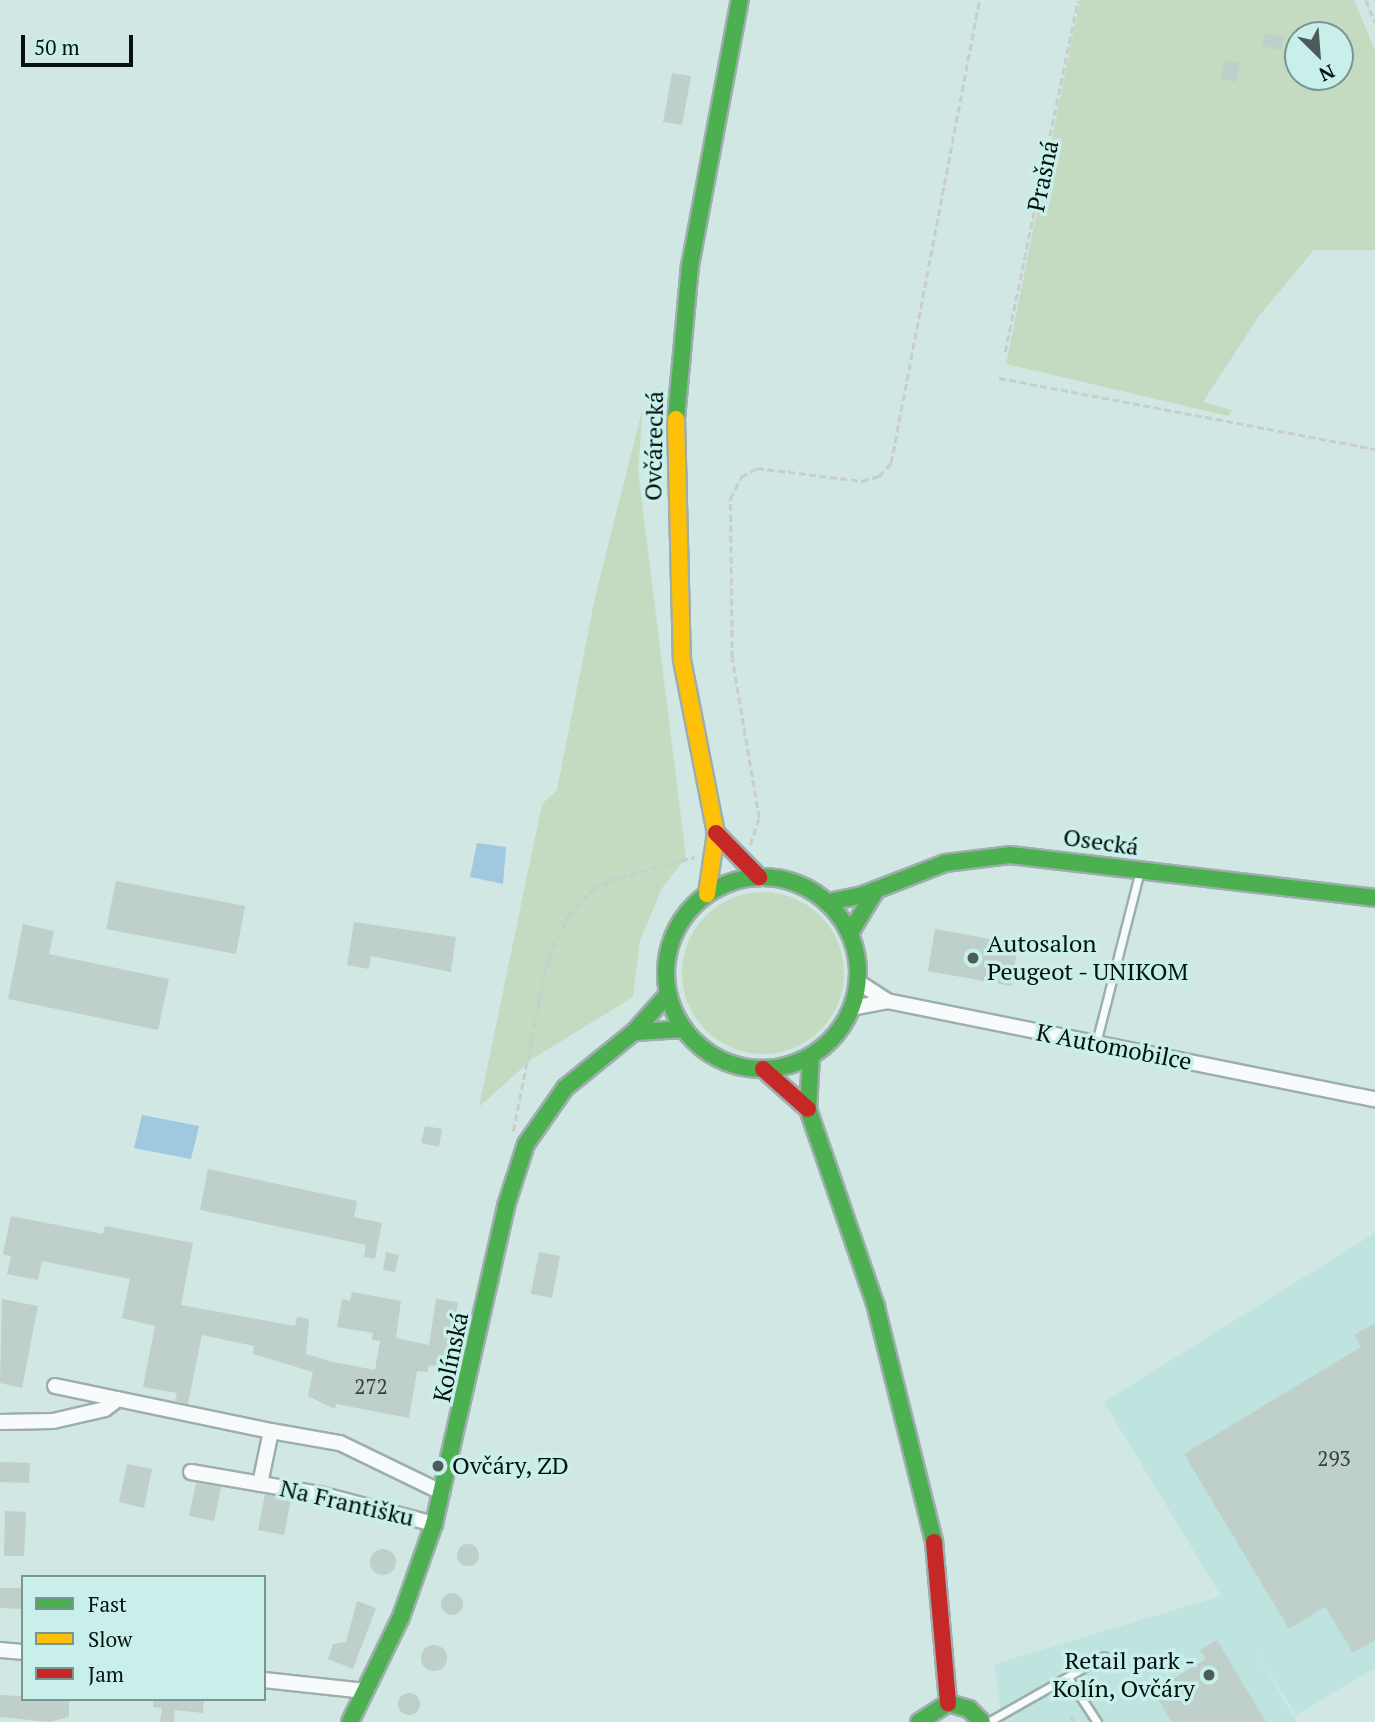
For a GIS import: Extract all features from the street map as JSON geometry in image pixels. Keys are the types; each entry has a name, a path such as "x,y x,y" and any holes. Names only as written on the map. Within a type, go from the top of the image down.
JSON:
{"main road":[{"name":"Ovčárecká","path":"707,894 714,867 716,833 682,660 676,412 690,266 740,0"},
{"path":"716,833 738,860 759,877"},
{"name":"Osecká","path":"828,902 877,890 936,865 991,855 1375,898"},
{"path":"763,1069 811,1056 842,1027 852,1008 858,982 850,933 828,902 796,883 759,877 707,894 690,909 673,939 668,994 684,1029 719,1059 763,1069 785,1083 808,1109"},
{"path":"850,933 877,890"},
{"name":"Kolínská","path":"350,1722 401,1618 434,1524 506,1206 526,1144 565,1088 634,1032 668,994"},
{"name":"Kolínská","path":"634,1032 666,1026 684,1029"},
{"path":"811,1056 808,1109 876,1307 935,1544 948,1703"},
{"path":"919,1722 927,1712 948,1703 970,1709 982,1722"}],"street":[{"name":"K Automobilce","path":"858,982 887,1001 1375,1099"},
{"path":"852,1008 887,1001"},
{"name":"Na Františku","path":"55,1386 340,1443 443,1493"},
{"path":"0,1422 53,1421 105,1409 118,1399"},
{"name":"Na Františku","path":"260,1484 271,1431"},
{"name":"Na Františku","path":"191,1472 260,1484 434,1524"},
{"path":"0,1650 21,1652"},
{"path":"266,1680 365,1691"}],"lane":[{"path":"1096,1043 1140,870"},
{"path":"988,1722 1104,1656"},
{"path":"1068,1678 1097,1722"}],"path":[{"path":"738,860 760,830 760,818 732,658 730,499 741,477 757,468 862,481 879,476 891,463 979,0"},
{"name":"Prašná","path":"1005,352 1077,0"},
{"path":"1366,0 1375,22"},
{"path":"999,378 1375,449"},
{"path":"512,1137 548,958 568,916 593,889 642,869 698,856 714,867"},
{"path":"1071,1717 1074,1722"}],"shaded area":[{"path":"477,843 506,847 503,884 470,877"},
{"path":"142,1115 199,1126 191,1159 134,1148"},
{"path":"1375,1233 1375,1668 1296,1715 1250,1643 1297,1722 1002,1722 995,1664 1221,1596 1104,1402"}],"green space":[{"path":"1080,0 1354,0 1375,50 1375,250 1314,250 1259,316 1203,402 1232,410 1228,416 1006,364"},
{"path":"643,407 638,470 686,858 662,888 640,940 633,997 532,1059 479,1107 542,804 557,790 595,597"},
{"path":"763,892 794,898 808,905 820,916 831,928 838,942 844,973 838,1004 831,1018 820,1030 808,1041 794,1048 763,1054 732,1048 718,1041 706,1030 695,1018 688,1004 682,973 688,942 695,928 706,916 718,905 732,898"}],"building":[{"path":"1264,33 1284,37 1281,50 1262,46"},
{"path":"1224,60 1240,63 1236,82 1221,79"},
{"path":"672,73 691,76 682,125 663,122"},
{"path":"116,881 245,906 236,954 106,929"},
{"path":"354,922 456,937 451,972 371,956 369,969 347,965"},
{"path":"23,924 54,931 49,954 169,979 158,1030 8,999"},
{"name":"Autosalon Peugeot - UNIKOM","path":"935,929 1018,944 1011,986 928,971"},
{"path":"425,1126 442,1129 439,1147 421,1143"},
{"path":"208,1169 357,1201 354,1217 382,1223 375,1259 364,1257 366,1245 200,1210"},
{"path":"11,1216 103,1234 105,1226 193,1243 181,1305 295,1326 297,1317 309,1319 306,1354 333,1362 375,1370 380,1341 372,1340 373,1333 337,1327 342,1299 350,1301 352,1292 401,1301 396,1338 429,1345 436,1299 458,1302 448,1369 429,1365 427,1372 417,1371 409,1418 336,1404 335,1409 308,1396 313,1372 253,1354 254,1346 202,1335 188,1404 175,1401 177,1393 143,1387 155,1326 122,1318 130,1279 42,1261 38,1280 7,1274 11,1256 3,1254"},
{"path":"386,1252 399,1255 395,1272 383,1270"},
{"path":"539,1252 560,1256 552,1298 531,1294"},
{"path":"2,1299 38,1306 22,1388 0,1383"},
{"path":"1375,1323 1375,1640 1353,1653 1325,1607 1289,1629 1184,1454 1361,1347 1354,1335"},
{"path":"0,1462 30,1463 29,1483 0,1482"},
{"path":"127,1464 152,1469 144,1508 119,1502"},
{"path":"196,1483 221,1487 214,1521 189,1516"},
{"path":"265,1494 291,1499 284,1535 258,1530"},
{"path":"5,1511 26,1512 24,1556 4,1556"},
{"path":"468,1544 476,1547 479,1555 476,1563 468,1566 460,1563 457,1555 460,1547"},
{"path":"383,1549 392,1553 396,1562 392,1571 383,1575 374,1571 370,1562 374,1553"},
{"path":"0,1588 21,1588 21,1609 0,1608"},
{"path":"452,1593 460,1596 463,1604 460,1612 452,1615 444,1612 441,1604 444,1596"},
{"path":"357,1601 376,1608 353,1669 328,1659 333,1644 346,1642"},
{"name":"Retail park - Kolín, Ovčáry","path":"1217,1640 1266,1722 1172,1722 1153,1691 1206,1659 1200,1650"},
{"path":"434,1645 443,1649 447,1658 443,1667 434,1671 425,1667 421,1658 425,1649"},
{"path":"405,1693 413,1693 420,1700 420,1708 413,1715 405,1715 398,1708 398,1700"},
{"path":"0,1695 21,1696 21,1701 69,1701 69,1717 50,1722 0,1717"},
{"path":"154,1701 204,1701 203,1713 175,1710 174,1722 160,1722 162,1708 153,1707"}],"traffic: fast":[{"path":"676,419 690,266 740,0"},
{"path":"828,902 860,896 945,863 1010,855 1375,898"},
{"path":"762,877 799,885 830,905 850,936 858,973 850,1010 830,1041 799,1061 762,1069 725,1061 694,1041 674,1010 666,973 674,936 694,905 725,885 762,877"},
{"path":"850,933 876,890"},
{"path":"350,1722 401,1617 434,1524 506,1206 526,1144 565,1088 634,1032 668,994"},
{"path":"634,1032 684,1029"},
{"path":"811,1056 808,1109 876,1307 934,1542"},
{"path":"919,1722 948,1703 969,1709 982,1722"}],"traffic: slow":[{"path":"676,419 682,660 716,833 707,894"}],"traffic: jam":[{"path":"716,833 759,877"},
{"path":"763,1069 808,1109"},
{"path":"934,1542 948,1703"}],"place":[{"name":"Autosalon Peugeot - UNIKOM","path":"973,958"},
{"name":"Ovčáry, ZD","path":"438,1466"},
{"name":"Retail park - Kolín, Ovčáry","path":"1209,1675"}]}
